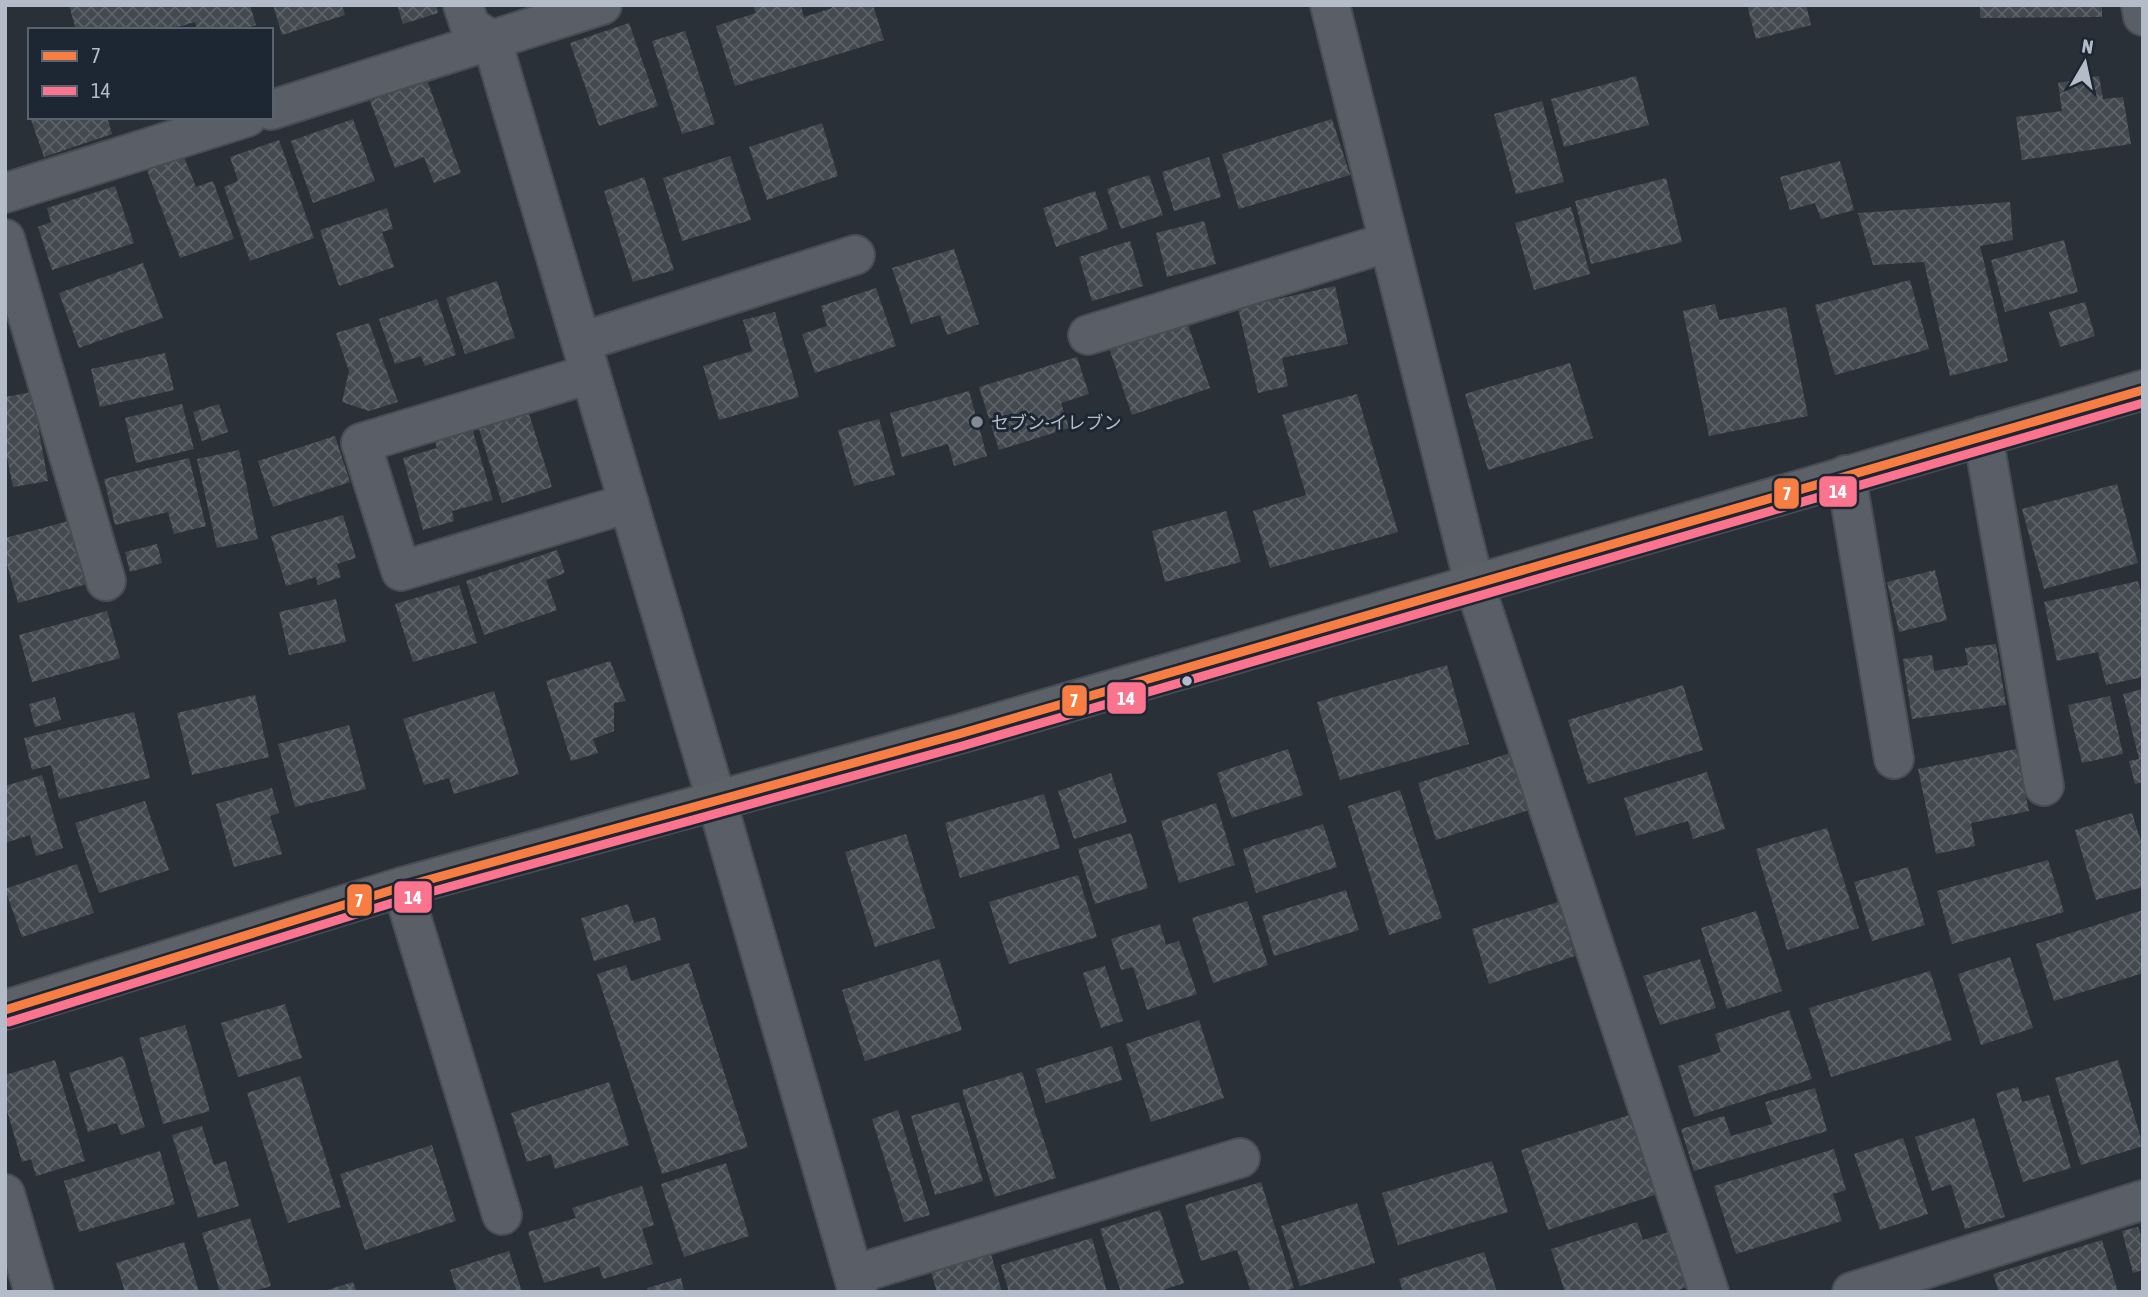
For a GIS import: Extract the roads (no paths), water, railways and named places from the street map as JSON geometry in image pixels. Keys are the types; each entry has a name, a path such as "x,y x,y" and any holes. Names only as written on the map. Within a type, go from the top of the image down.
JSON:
{"main road":[{"path":"5,1009 402,887 717,802 1180,670 2143,390"}],"street":[{"path":"463,5 470,26 492,41 717,802 855,1283 1240,1158"},
{"path":"273,109 602,5"},
{"path":"1330,5 1474,583 1709,1292"},
{"path":"2141,5 2143,16"},
{"path":"5,192 241,119"},
{"path":"5,239 106,581"},
{"path":"1088,335 1389,242"},
{"path":"629,503 401,571 361,443 855,256"},
{"path":"1983,436 2044,786"},
{"path":"1846,475 1894,758"},
{"path":"402,887 502,1215"},
{"path":"5,1194 34,1292"},
{"path":"1852,1292 2143,1200"}],"place":[{"name":"セブン-イレブン","path":"977,422"}]}
